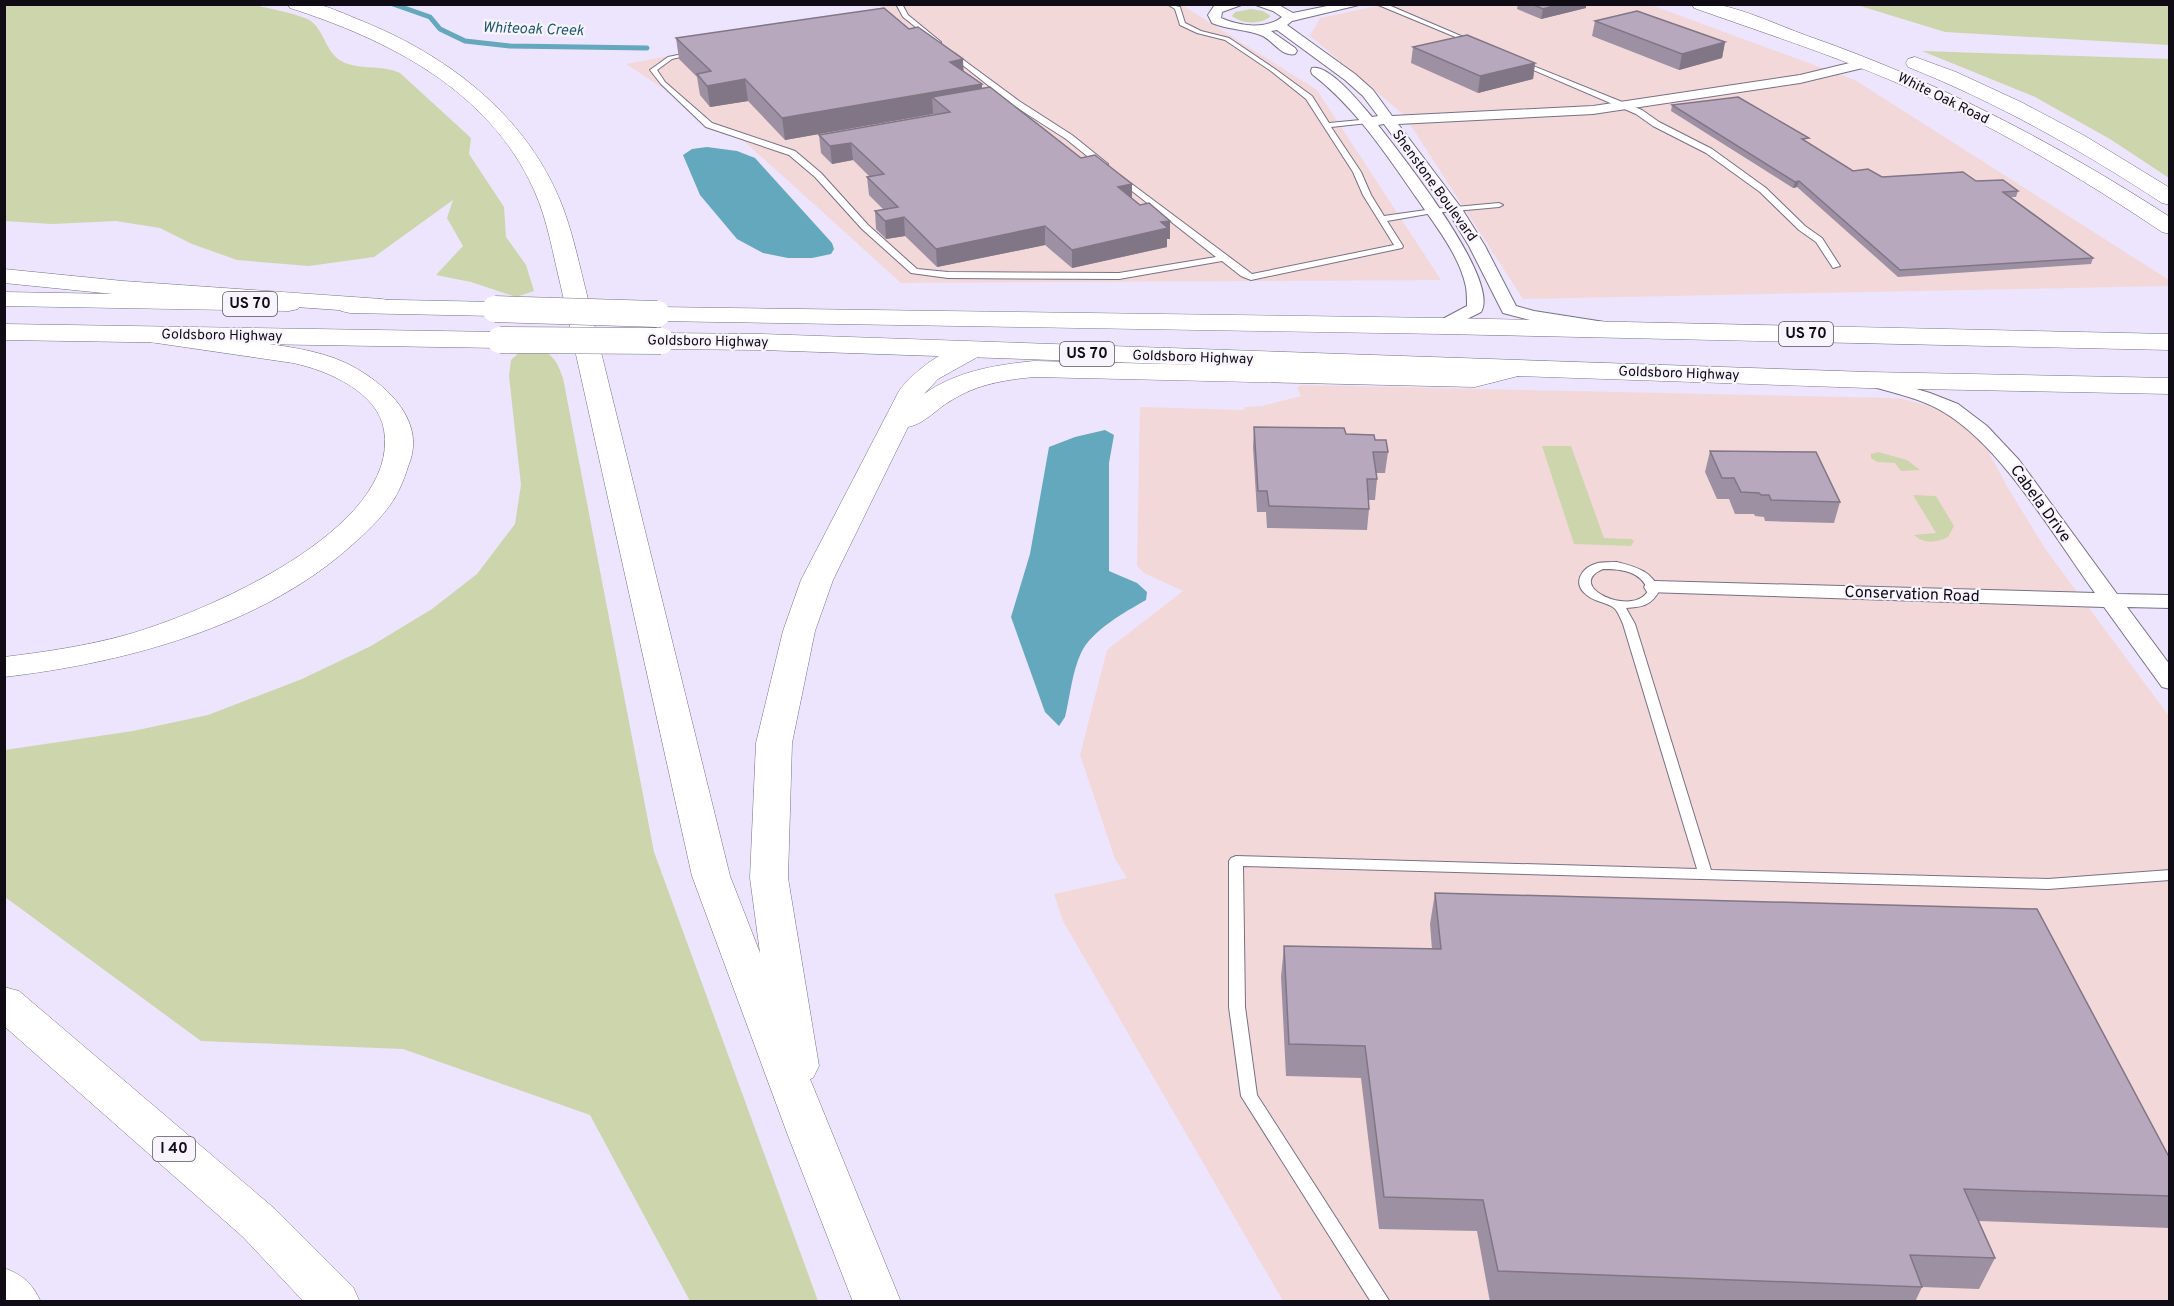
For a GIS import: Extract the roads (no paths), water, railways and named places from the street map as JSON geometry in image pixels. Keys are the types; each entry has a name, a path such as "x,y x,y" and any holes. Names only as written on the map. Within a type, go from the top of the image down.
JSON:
{"main road":[{"path":"296,4 372,32 445,70 479,99 511,132 530,160 545,191 573,287 711,876 809,1133 877,1302"},
{"name":"White Oak Road","path":"1700,4 1866,63 1937,94 2071,163 2169,227"},
{"name":"White Oak Road","path":"1746,4 1961,80 2063,130 2169,198"},
{"path":"4,276 123,288 382,306"},
{"name":"Goldsboro Highway","path":"4,298 657,314 1443,326 2169,342"},
{"name":"US 70","path":"4,332 145,335"},
{"path":"4,668 79,657 140,641 190,624 236,604 316,560 365,518 394,476 400,452 399,432 382,398 366,384 334,367 285,354 145,335"},
{"name":"Goldsboro Highway","path":"145,335 761,342 1513,369 2169,386"},
{"path":"809,1133 769,878 774,743 799,631 818,580 888,435 912,391 929,373 972,350 1074,341 2169,366"},
{"path":"888,435 933,398 952,386 1005,372 1046,370 1474,379 1513,369"},
{"name":"I 40","path":"4,1002 259,1223 336,1302"},
{"path":"4,1289 17,1302"}],"street":[{"path":"1238,4 1215,7 1214,15 1219,21 1251,28 1357,4"},
{"path":"1261,5 1284,4"},
{"name":"Shenstone Boulevard","path":"1261,5 1281,10 1287,14 1284,21 1295,39 1350,76 1368,93 1454,209 1477,246 1509,309 1521,314 1588,322 1624,331"},
{"name":"Shenstone Boulevard","path":"1251,28 1279,41 1333,82 1368,121 1433,211 1465,264 1475,288 1475,308 1443,326"},
{"path":"1368,121 1593,110 1783,82 1866,63"},
{"name":"Cabela Drive","path":"1868,380 1951,408 1980,430 2012,464 2169,682"},
{"name":"Conservation Road","path":"1655,588 2169,603"}],"lane":[{"path":"899,4 902,17 1016,103 1069,137 1244,274 1259,276 1399,246 1309,99 1281,76 1227,39 1188,28 1182,24 1178,8 1170,4"},
{"path":"1379,4 1482,46"},
{"path":"703,51 670,58 653,70 663,83 709,125 792,153 818,175 865,227 914,271 948,275 1119,276 1223,258"},
{"path":"1515,60 1639,112 1656,124 1730,165 1763,190 1802,228 1819,240 1836,266"},
{"path":"1327,125 1368,121"},
{"path":"1383,219 1433,211 1499,205"},
{"path":"1603,566 1626,567 1645,575 1655,588 1650,599 1630,605 1618,604 1606,602 1588,591 1584,578 1588,572 1603,566"},
{"path":"1618,604 1629,624 1705,874"},
{"path":"1381,1302 1249,1096 1237,1007 1236,861 2048,884 2169,876"}],"water":[{"path":"707,147 737,151 755,158 832,243 834,249 831,254 812,258 788,258 763,253 737,239 700,195 683,155 692,149"},
{"path":"1105,430 1114,435 1109,463 1109,571 1137,583 1147,592 1146,600 1110,622 1086,645 1075,668 1065,717 1059,726 1045,712 1011,617 1030,554 1049,447 1075,437"}],"waterway":[{"name":"Whiteoak Creek","path":"393,4 430,17 440,29 465,41 510,46 647,48"}]}
